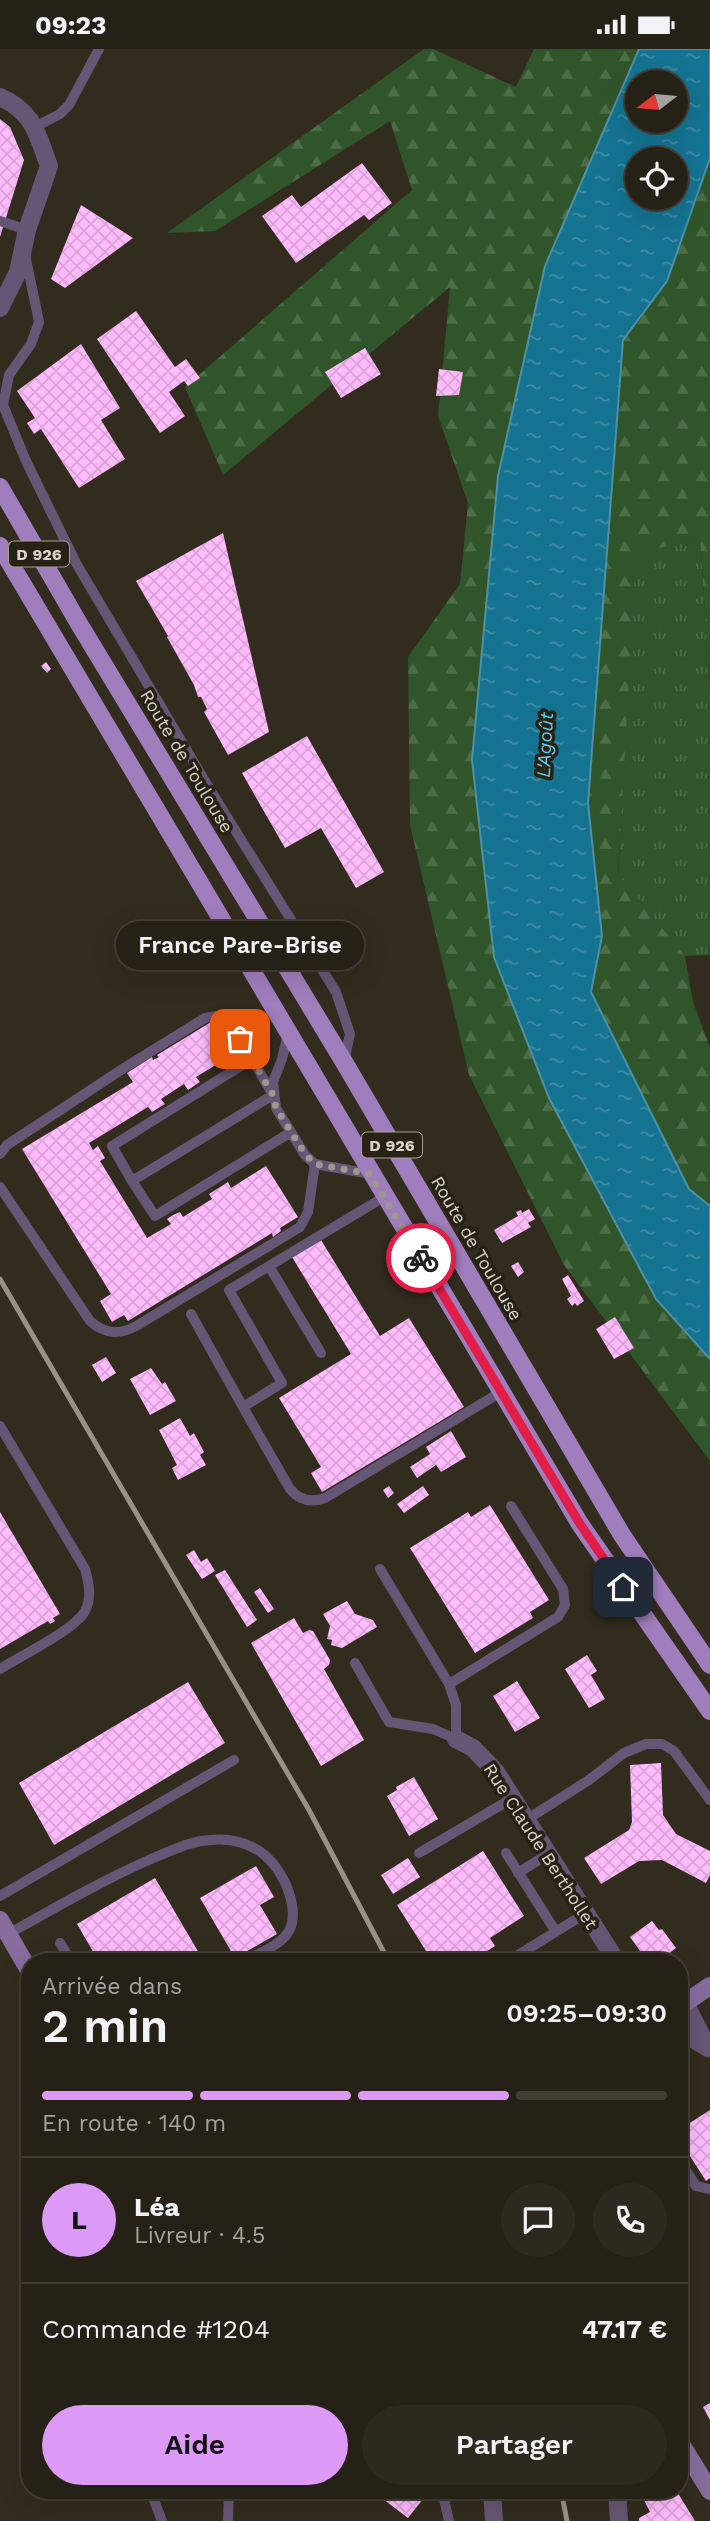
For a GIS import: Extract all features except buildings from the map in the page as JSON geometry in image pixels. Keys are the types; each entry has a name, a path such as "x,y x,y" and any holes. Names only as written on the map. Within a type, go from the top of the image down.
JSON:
{"main road":[{"name":"Route de Toulouse","path":"0,487 344,1062 622,1535 710,1665"},
{"name":"D 926","path":"0,545 370,1174 580,1524 710,1711"},
{"path":"4,1927 21,1956"},
{"path":"688,2001 710,1986"},
{"path":"688,2456 710,2491"}],"street":[{"path":"0,97 16,104 35,127 49,166 25,238 18,272 0,308"},
{"path":"0,275 6,271 25,238"},
{"name":"Rue Claude Berthollet","path":"456,1739 481,1755 513,1798 611,1953"},
{"path":"688,2015 709,2050"},
{"path":"688,2036 709,2050"},
{"path":"493,2499 494,2521"},
{"path":"618,2499 619,2521"}],"lane":[{"path":"35,127 60,114 69,105 99,49"},
{"path":"0,221 25,238 39,322 31,344 9,375 3,405 26,461 76,563 212,793 336,992 350,1034 344,1062"},
{"path":"0,1154 7,1145 113,1075 205,1018 218,1016 228,1019 273,1095 276,1108 305,1154 315,1164 370,1174"},
{"path":"273,1095 275,1072 282,1059 288,1034"},
{"path":"252,1059 112,1146 155,1216 291,1132"},
{"path":"132,1181 273,1095"},
{"path":"0,1187 90,1321 99,1330 118,1333 138,1325 300,1227 308,1212 315,1164"},
{"path":"243,1407 282,1383 229,1290 384,1197"},
{"path":"269,1266 321,1353"},
{"path":"191,1314 290,1489 295,1495 313,1501 325,1498 501,1392"},
{"path":"0,1426 85,1569 89,1599 85,1613 74,1624 0,1669"},
{"path":"449,1684 558,1617 565,1605 563,1589 512,1506"},
{"path":"355,1663 389,1722 433,1729 456,1739 456,1705 449,1684 380,1569"},
{"path":"526,1820 589,1780 624,1753 646,1744 662,1744 674,1751 710,1800"},
{"path":"0,1896 234,1760"},
{"path":"419,1853 513,1798"},
{"path":"4,1927 169,1851 201,1841 232,1840 254,1847 271,1859 281,1873 291,1896 293,1915 290,1930 282,1940 258,1953"},
{"path":"506,1853 555,1932"},
{"path":"518,1873 548,1854"},
{"path":"521,1953 586,1913"},
{"path":"60,1943 66,1953"},
{"path":"688,2173 696,2186 710,2189"},
{"path":"153,2499 162,2521"},
{"path":"228,2521 229,2499"},
{"path":"444,2499 449,2521"}],"green space":[{"path":"424,49 433,49 516,87 534,49 639,49 630,70 625,70 625,81 545,266 498,476 472,760 656,1299 710,1359 710,1461 564,1265 469,1075 410,825 408,657 460,584 468,503 438,416 450,287 223,475 185,387 412,190 390,121 215,231 167,233"},
{"path":"710,158 710,686 700,538 636,554 618,874 685,956 693,1002 710,1047 710,1206 689,1189 591,992 602,936 588,803 623,340 667,281"},
{"path":"700,538 710,686 710,955 685,956 618,875 635,554"}],"water":[{"name":"L'Agoût","path":"639,49 710,49 710,158 667,281 623,340 588,803 602,936 591,992 689,1189 710,1206 710,1359 656,1299 549,1098 494,957 472,760 498,476 545,266 625,81 625,133 688,133 688,70 630,70"}],"railway":[{"path":"0,1279 309,1810 384,1953"},
{"path":"563,2499 567,2521"}],"way so far":[{"path":"240,1039 273,1095 276,1108 305,1154 315,1164 370,1174 421,1258"}],"place":[{"name":"France Pare-Brise","path":"240,1039"}],"route":[{"path":"421,1258 580,1524 623,1587"}]}
